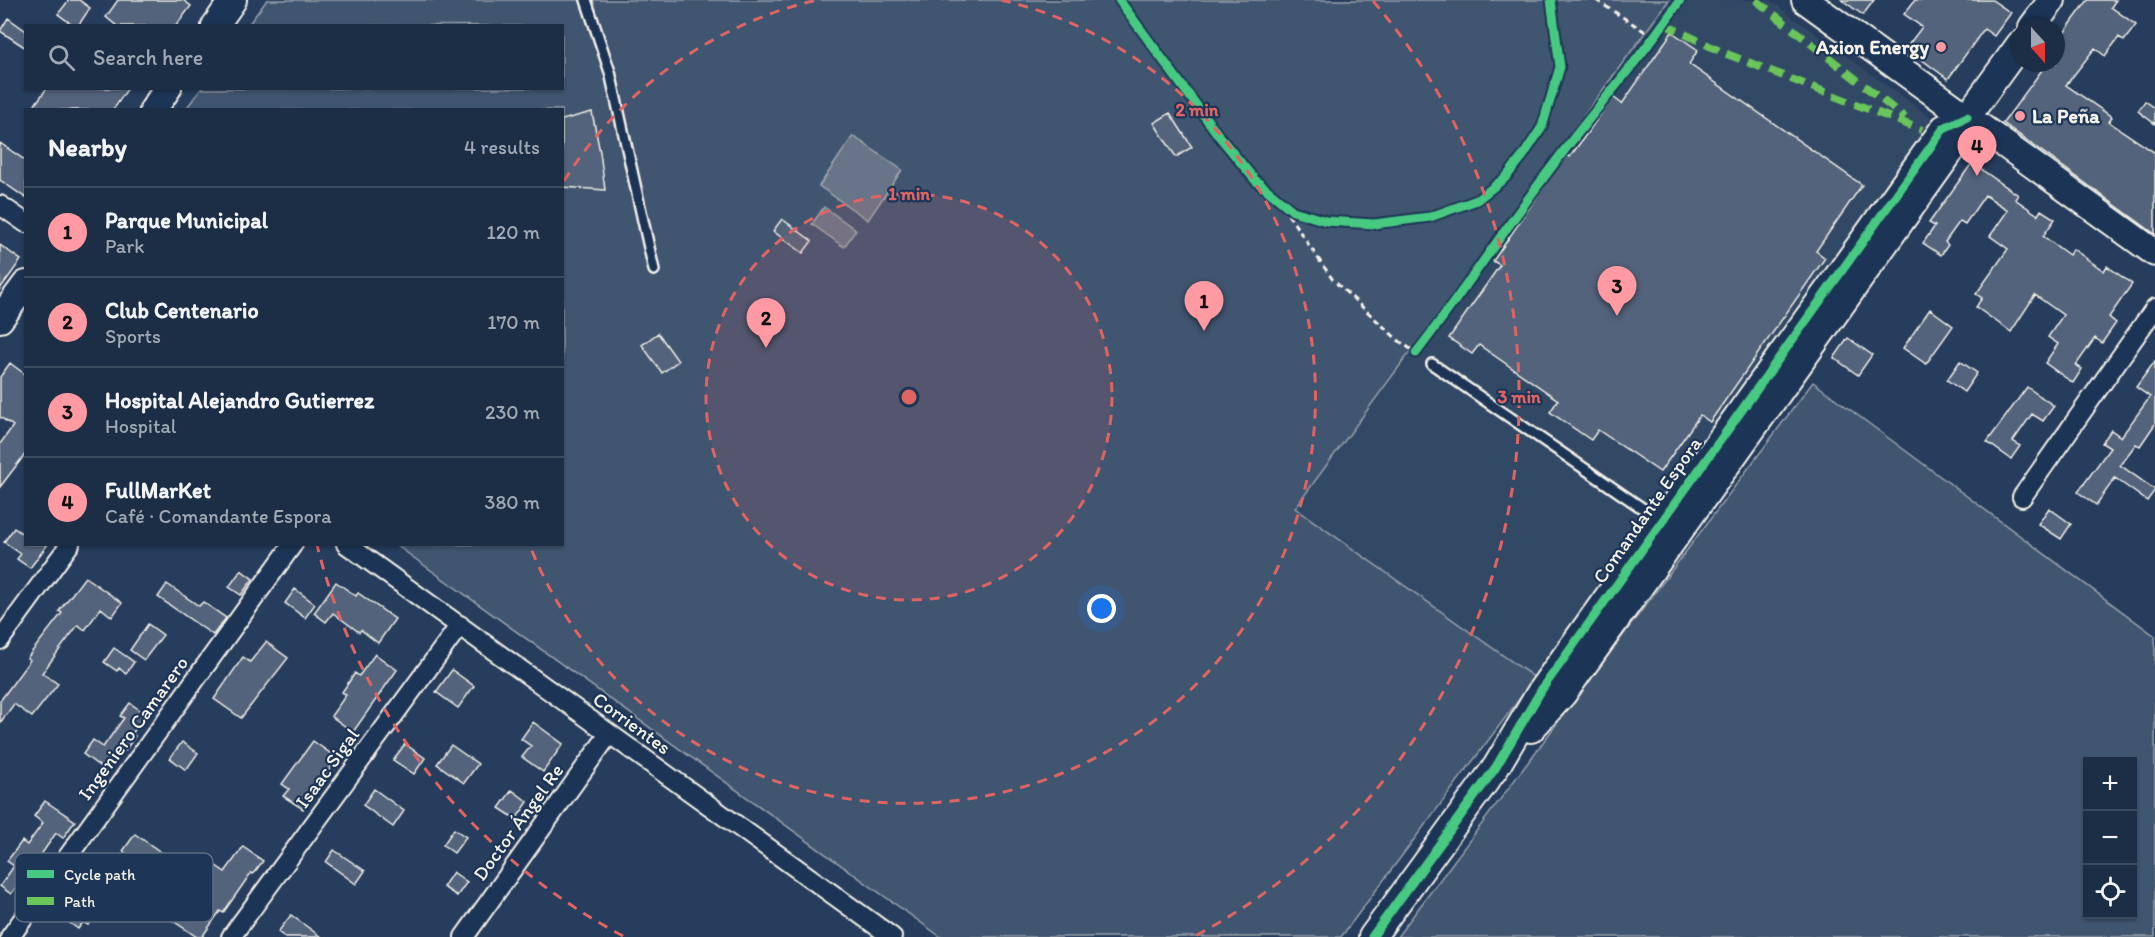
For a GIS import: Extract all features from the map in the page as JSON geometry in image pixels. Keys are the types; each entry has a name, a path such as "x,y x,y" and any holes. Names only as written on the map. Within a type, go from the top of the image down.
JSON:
{"street":[{"path":"1805,0 2155,253"},
{"path":"2039,18 2052,0"},
{"path":"216,24 232,1"},
{"path":"1967,117 2011,56"},
{"path":"154,108 167,90"},
{"name":"Comandante Espora","path":"1372,937 1496,767 1563,694 1670,526 1944,128 1967,117"},
{"path":"0,205 24,222"},
{"path":"2022,497 2155,308"},
{"path":"0,640 68,546"},
{"name":"Ingeniero Camarero","path":"70,853 292,546"},
{"name":"Corrientes","path":"349,546 892,937"},
{"name":"Isaac Sigal","path":"231,937 460,626"},
{"name":"Doctor Ángel Re","path":"464,937 609,734"},
{"name":"Ingeniero Camarero","path":"10,937 21,922"}],"lane":[{"path":"586,0 610,72 654,270"},
{"path":"1432,364 1670,526"}],"path":[{"path":"1596,0 1655,38"},
{"path":"1276,197 1333,280 1398,340 1432,364"}],"shaded area":[{"path":"267,0 1669,0 1295,508 1535,678 1341,937 941,937 397,546 564,546 564,108 187,108 200,90 564,90 564,24 249,24"},
{"path":"1669,0 1769,0 1938,123 1535,678 1295,509"},
{"path":"853,136 902,170 868,220 819,186"},
{"path":"824,207 856,230 844,247 812,224"},
{"path":"1813,382 2155,636 2155,937 1397,937"}],"building":[{"path":"69,0 79,0 90,8 79,24 71,24 58,14"},
{"path":"118,0 183,0 191,6 178,24 115,24 106,17"},
{"path":"1842,0 1874,0 1863,15"},
{"path":"1915,0 1992,0 2011,13 1994,36 1984,29 1948,79 1906,48 1922,27 1904,14"},
{"path":"2088,0 2116,0 2111,7 2136,25 2124,41 2119,37 2105,56 2095,48 2066,85 2112,117 2109,122 2155,153 2155,234 2003,123 2040,72 2065,72 2065,32"},
{"path":"8,18 24,30 24,47 0,31"},
{"path":"1672,32 1698,50 1689,64 1862,185 1816,251 1825,258 1710,422 1700,415 1660,472 1598,430 1591,440 1550,412 1558,400 1479,345 1472,354 1449,338 1500,265 1493,261 1566,154 1570,157 1613,97 1622,104"},
{"path":"46,90 127,90 114,108 32,108"},
{"path":"2145,101 2155,108 2155,124 2138,111"},
{"path":"592,112 605,190 564,187 564,119"},
{"path":"1170,113 1192,147 1176,157 1154,123"},
{"path":"0,143 24,160 24,197 0,180"},
{"path":"1972,163 2018,195 2015,199 2038,215 2041,210 2055,219 2043,236 2069,255 2073,249 2104,271 2107,266 2132,284 2109,317 2116,323 2102,343 2095,338 2076,365 2082,369 2073,383 2045,363 2058,344 2048,337 2063,315 2035,295 2011,332 1976,307 1982,298 1976,294 2008,249 1990,236 2008,210 1985,195 1965,224 1960,221 1945,242 1948,245 1941,255 1923,243 1935,226 1929,223"},
{"path":"782,219 812,241 803,253 773,231"},
{"path":"0,245 21,260 0,289"},
{"path":"1930,309 1953,326 1926,364 1903,348"},
{"path":"658,333 678,361 662,373 642,345"},
{"path":"1848,338 1872,355 1858,375 1834,358"},
{"path":"1960,361 1977,373 1964,392 1947,380"},
{"path":"2155,361 2155,424 2140,446 2136,444 2120,465 2155,490 2147,501 2115,478 2096,505 2078,492 2110,448 2102,443 2111,430 2121,437 2150,397 2136,387"},
{"path":"10,363 24,374 24,456 0,487 0,444 13,426 0,417 0,377"},
{"path":"2027,387 2054,406 2043,421 2032,414 2013,441 2020,446 2011,459 1987,442"},
{"path":"2049,508 2071,524 2061,539 2038,524"},
{"path":"14,528 24,535 24,546 46,546 30,568 17,559 21,554 4,542"},
{"path":"241,570 253,579 241,595 229,587"},
{"path":"85,577 122,603 112,617 101,608 85,630 78,625 42,673 58,684 32,717 14,704 0,723 0,701 30,660 27,658 62,613 59,611"},
{"path":"336,582 356,596 358,593 395,619 378,643 333,613 326,622 314,613"},
{"path":"167,584 199,606 203,602 226,618 213,635 158,597"},
{"path":"295,589 315,604 305,618 285,603"},
{"path":"148,624 163,635 144,660 130,650"},
{"path":"266,642 288,658 241,718 214,699 243,657 250,662"},
{"path":"114,648 134,662 126,674 119,668 117,671 104,662"},
{"path":"375,654 397,670 353,732 331,716 346,695 342,692 355,673 359,676"},
{"path":"452,670 474,686 458,708 436,692"},
{"path":"130,703 145,714 132,734 135,736 125,751 122,749 106,771 83,754 93,740 103,747 124,718 120,716"},
{"path":"533,722 563,744 543,772 522,757 531,746 521,739"},
{"path":"313,741 337,758 303,809 283,796 289,789 282,784"},
{"path":"182,742 198,753 186,770 170,758"},
{"path":"405,744 425,758 414,774 393,760"},
{"path":"451,745 478,764 464,783 437,764"},
{"path":"374,789 404,811 393,827 363,805"},
{"path":"512,790 528,802 516,819 499,808"},
{"path":"45,801 75,821 63,838 56,833 42,853 15,853 15,889 11,894 0,886 14,866 7,861 22,841 27,845 43,823 34,816"},
{"path":"454,829 466,837 454,853 443,845"},
{"path":"135,834 162,853 126,853 123,851"},
{"path":"243,847 263,861 253,874 251,873 223,913 220,911 213,921 213,864 225,872"},
{"path":"334,850 365,871 356,884 326,862"},
{"path":"453,872 467,882 457,896 443,887"},
{"path":"291,915 321,937 285,937 278,932"},
{"path":"69,922 83,922 78,929"},
{"path":"175,922 212,922 202,937 197,937"}],"marked path":[{"path":"1756,0 1905,118"},
{"path":"1664,24 1722,52 1922,130"}],"cycle path":[{"path":"1119,0 1219,136 1255,180 1293,211 1326,221 1374,224 1430,217 1477,200 1506,177 1523,156 1542,127 1560,67 1551,0"},
{"path":"1416,353 1542,180 1652,40 1680,0"},
{"path":"1372,937 1496,767 1542,689 1944,128 1967,117"}],"place":[{"name":"Axion Energy","path":"1941,47"},
{"name":"La Peña","path":"2020,116"},
{"name":"FullMarKet","path":"1977,176"},
{"name":"Hospital Alejandro Gutierrez","path":"1617,316"},
{"name":"Parque Municipal","path":"1204,331"},
{"name":"Club Centenario","path":"766,348"}]}
